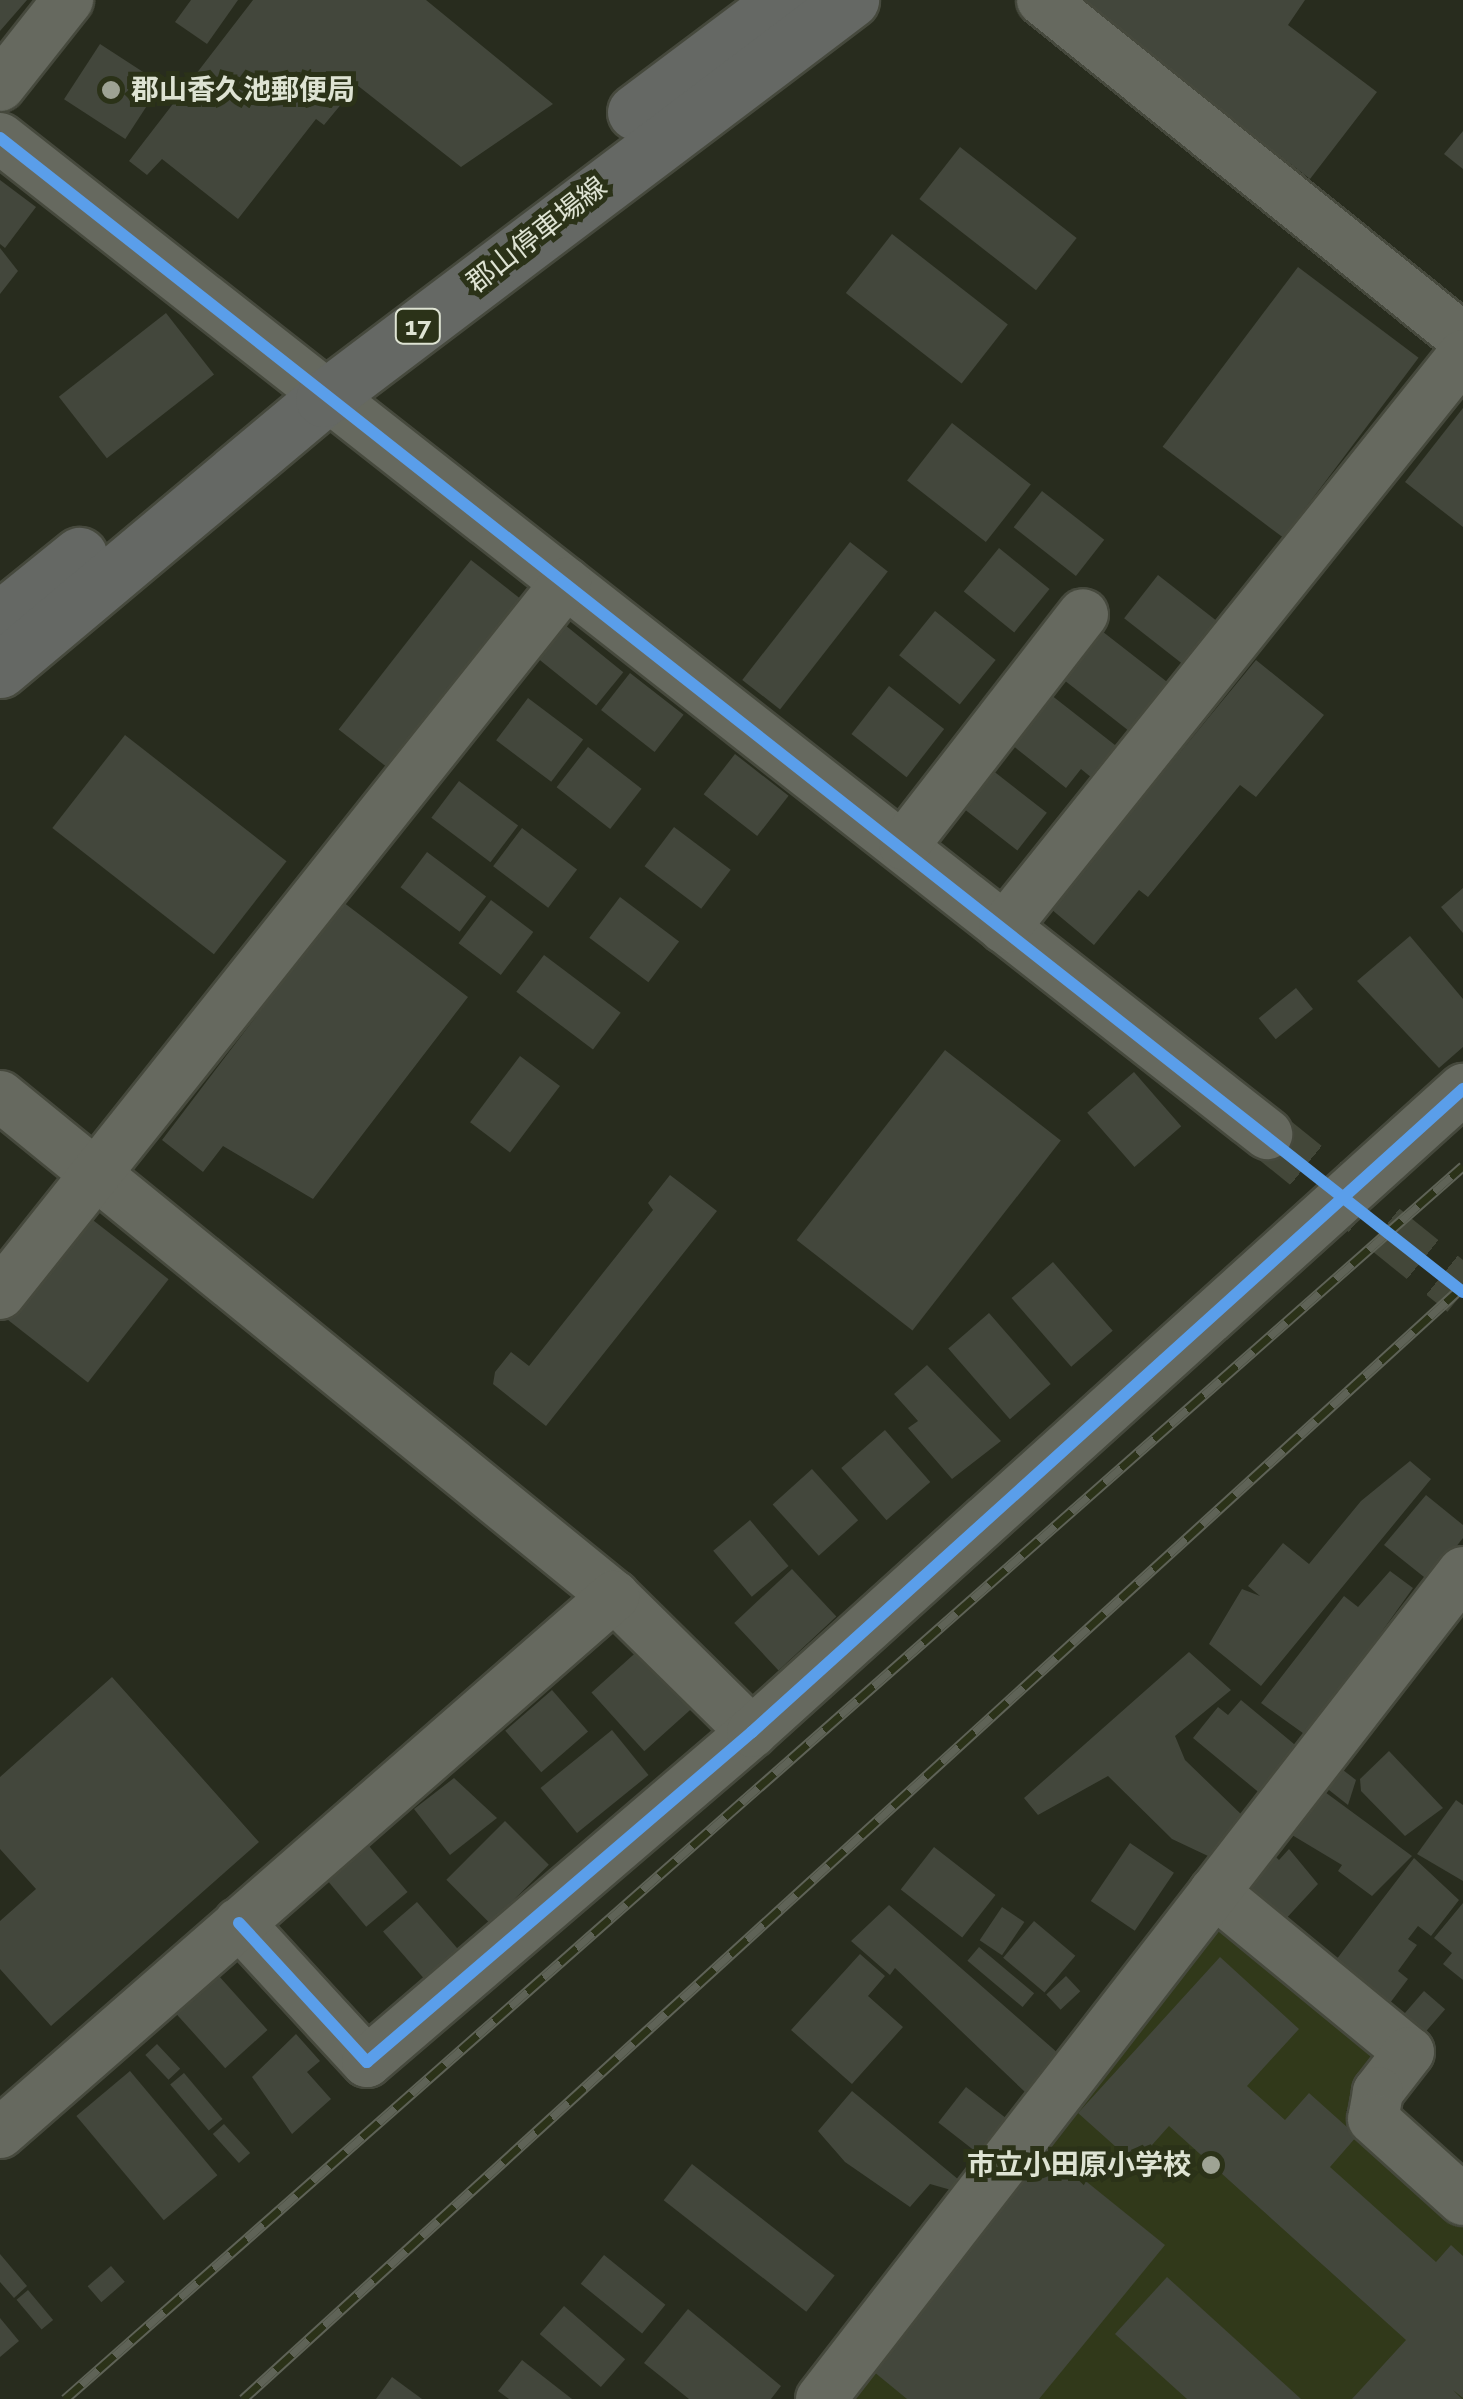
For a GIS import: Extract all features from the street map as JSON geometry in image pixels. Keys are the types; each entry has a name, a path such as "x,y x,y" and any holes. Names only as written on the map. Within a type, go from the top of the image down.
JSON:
{"main road":[{"name":"郡山停車場線","path":"0,670 310,387 784,0"},
{"name":"郡山停車場線","path":"0,619 310,387 851,0"}],"street":[{"path":"0,86 68,0"},
{"path":"1042,0 1463,338"},
{"path":"0,138 310,387 904,845 1266,1134"},
{"path":"1004,928 1463,355"},
{"path":"0,1294 566,583"},
{"path":"904,845 1082,614"},
{"path":"239,1923 366,2062 752,1732 1463,1089"},
{"path":"0,1096 614,1596 752,1732"},
{"path":"822,2399 1463,1572"},
{"path":"0,2133 614,1596"},
{"path":"1214,1892 1408,2052 1378,2092 1373,2120 1463,2200"}],"shaded area":[{"name":"市立小田原小学校","path":"1234,1918 1386,2061 1346,2111 1463,2218 1463,2399 835,2399 1207,1919"}],"building":[{"path":"0,0 27,0 0,31"},
{"path":"191,0 238,0 207,44 175,22"},
{"path":"253,0 426,0 553,104 461,167 357,85 324,125 316,119 238,219 162,159 147,175 129,161"},
{"path":"1078,0 1305,0 1288,25 1377,92 1310,179"},
{"path":"100,44 161,84 125,139 64,99"},
{"path":"1463,131 1463,169 1444,154"},
{"path":"960,147 1077,238 1036,290 919,199"},
{"path":"0,180 36,207 5,248 0,244"},
{"path":"892,234 1008,325 962,384 846,293"},
{"path":"0,248 18,271 0,294"},
{"path":"1298,267 1419,358 1283,538 1163,447"},
{"path":"166,313 214,374 107,458 59,397"},
{"path":"1463,408 1463,527 1405,482"},
{"path":"952,423 1031,485 986,542 907,481"},
{"path":"1042,491 1104,540 1076,576 1014,527"},
{"path":"850,542 888,572 780,709 742,680"},
{"path":"999,548 1050,589 1014,632 964,592"},
{"path":"471,560 523,601 391,770 339,729"},
{"path":"1158,575 1224,627 1190,670 1124,618"},
{"path":"935,611 996,660 960,704 899,655"},
{"path":"565,625 623,672 596,706 538,658"},
{"path":"1098,628 1167,682 1128,730 1060,677"},
{"path":"1256,660 1324,715 1256,797 1240,785 1148,897 1139,890 1094,945 1051,909"},
{"path":"630,673 684,715 655,752 601,710"},
{"path":"889,686 944,729 907,777 851,734"},
{"path":"1046,691 1129,756 1104,788 1081,769 1066,788 1007,741"},
{"path":"528,698 583,740 551,782 496,740"},
{"path":"125,735 287,861 214,954 52,828"},
{"path":"588,747 642,789 610,829 557,787"},
{"path":"735,754 789,796 757,836 704,794"},
{"path":"987,766 1047,813 1017,851 957,804"},
{"path":"459,781 518,826 490,862 431,818"},
{"path":"674,827 731,870 701,909 645,866"},
{"path":"522,828 577,870 548,908 493,866"},
{"path":"427,852 486,897 460,932 401,887"},
{"path":"1463,888 1463,933 1441,907"},
{"path":"620,897 679,942 648,982 589,938"},
{"path":"491,900 533,932 501,975 459,943"},
{"path":"343,902 468,997 313,1199 223,1146 203,1172 162,1140"},
{"path":"1410,936 1463,999 1463,1047 1439,1068 1357,981"},
{"path":"544,955 621,1013 593,1050 516,992"},
{"path":"1296,988 1313,1009 1276,1039 1259,1018"},
{"path":"945,1050 1061,1141 912,1330 797,1240"},
{"path":"520,1056 560,1086 510,1152 470,1122"},
{"path":"1134,1072 1181,1126 1134,1167 1087,1113"},
{"path":"670,1175 717,1211 546,1426 493,1384 495,1372 511,1352 529,1366 653,1210 648,1203"},
{"path":"89,1217 169,1279 88,1382 8,1320"},
{"path":"1053,1262 1113,1331 1071,1367 1011,1298"},
{"path":"989,1313 1051,1384 1010,1419 948,1348"},
{"path":"927,1365 1001,1441 952,1479 908,1428 918,1421 894,1394"},
{"path":"885,1430 930,1482 886,1520 841,1468"},
{"path":"1410,1461 1431,1479 1261,1686 1209,1644 1242,1589 1260,1596 1248,1586 1283,1543 1309,1564 1361,1501"},
{"path":"812,1469 858,1520 819,1556 773,1504"},
{"path":"1426,1495 1463,1525 1463,1538 1429,1581 1384,1545"},
{"path":"750,1520 789,1566 752,1597 713,1551"},
{"path":"792,1569 836,1617 779,1670 734,1623"},
{"path":"1390,1571 1413,1588 1307,1736 1261,1703 1344,1596 1358,1607"},
{"path":"642,1647 695,1706 644,1751 591,1693"},
{"path":"1189,1652 1231,1690 1175,1736 1185,1760 1245,1818 1208,1856 1172,1839 1108,1776 1038,1815 1024,1798"},
{"path":"112,1677 259,1842 51,2026 0,1969 0,1921 36,1889 0,1849 0,1777"},
{"path":"552,1690 588,1732 541,1772 505,1731"},
{"path":"1241,1700 1300,1749 1262,1795 1193,1738 1218,1707 1228,1715"},
{"path":"612,1730 649,1775 577,1833 541,1788"},
{"path":"1389,1751 1443,1808 1405,1836 1361,1791 1360,1779"},
{"path":"1330,1760 1356,1780 1348,1805 1315,1779"},
{"path":"454,1778 497,1818 450,1855 414,1809"},
{"path":"1314,1784 1412,1856 1372,1896 1338,1871 1342,1865 1282,1829"},
{"path":"1456,1800 1463,1805 1463,1881 1417,1854"},
{"path":"505,1821 549,1865 490,1924 446,1880"},
{"path":"1130,1843 1174,1873 1135,1931 1091,1901"},
{"path":"369,1846 408,1892 366,1927 328,1881"},
{"path":"934,1847 995,1895 962,1938 901,1890"},
{"path":"1289,1849 1318,1884 1282,1923 1246,1890 1270,1851 1279,1860"},
{"path":"1414,1858 1459,1900 1431,1936 1418,1926 1408,1939 1417,1945 1398,1971 1408,1979 1384,2011 1335,1974 1336,1960"},
{"path":"417,1902 458,1949 424,1978 383,1932"},
{"path":"1463,1903 1463,1980 1443,1964 1452,1953 1434,1938"},
{"path":"889,1905 1059,2054 1025,2092 895,1968 890,1975 851,1941"},
{"path":"1002,1907 1024,1922 1002,1955 980,1940"},
{"path":"1034,1921 1075,1956 1045,1992 1003,1958"},
{"path":"979,1947 1034,1993 1023,2007 967,1961"},
{"path":"860,1954 885,1976 868,1996 903,2027 852,2084 791,2030"},
{"path":"1220,1957 1299,2029 1247,2086 1285,2120 1309,2093 1357,2136 1330,2167 1436,2262 1451,2245 1463,2256 1463,2398 1453,2390 1462,2399 1352,2399 1406,2340 1169,2126 1135,2164 1078,2113"},
{"path":"218,1975 268,2030 225,2068 176,2013"},
{"path":"1066,1976 1080,1991 1061,2010 1046,1994"},
{"path":"1424,1991 1445,2009 1424,2034 1403,2015"},
{"path":"296,2034 320,2061 307,2072 331,2099 292,2134 252,2077"},
{"path":"157,2044 180,2069 168,2080 145,2055"},
{"path":"130,2071 217,2175 164,2220 76,2116"},
{"path":"184,2073 223,2119 209,2131 170,2085"},
{"path":"966,2087 1009,2121 982,2156 938,2122"},
{"path":"852,2091 959,2180 951,2190 930,2184 910,2207 845,2162 818,2131"},
{"path":"224,2124 250,2153 239,2163 213,2134"},
{"path":"1046,2149 1165,2245 1039,2399 907,2399 868,2367"},
{"path":"692,2164 835,2275 806,2312 664,2200"},
{"path":"0,2254 27,2286 14,2298 0,2282"},
{"path":"604,2255 665,2305 642,2333 581,2284"},
{"path":"111,2266 125,2282 101,2302 88,2286"},
{"path":"1167,2277 1301,2399 1187,2399 1115,2334"},
{"path":"28,2290 53,2320 42,2330 17,2300"},
{"path":"564,2306 625,2359 601,2387 540,2334"},
{"path":"688,2309 781,2386 771,2399 689,2399 644,2363"},
{"path":"0,2318 19,2341 0,2357"},
{"path":"522,2360 572,2399 509,2399 498,2391"},
{"path":"392,2377 422,2399 376,2399"}],"tunnel":[{"path":"1267,1134 1463,1292"}],"railway":[{"path":"65,2399 1463,1166"},
{"path":"243,2399 1463,1286"}],"cycle path":[{"path":"0,138 1463,1292"},
{"path":"239,1923 367,2062 752,1732 1463,1089"}],"place":[{"name":"郡山香久池郵便局","path":"111,90"},
{"name":"市立小田原小学校","path":"1211,2165"}]}
